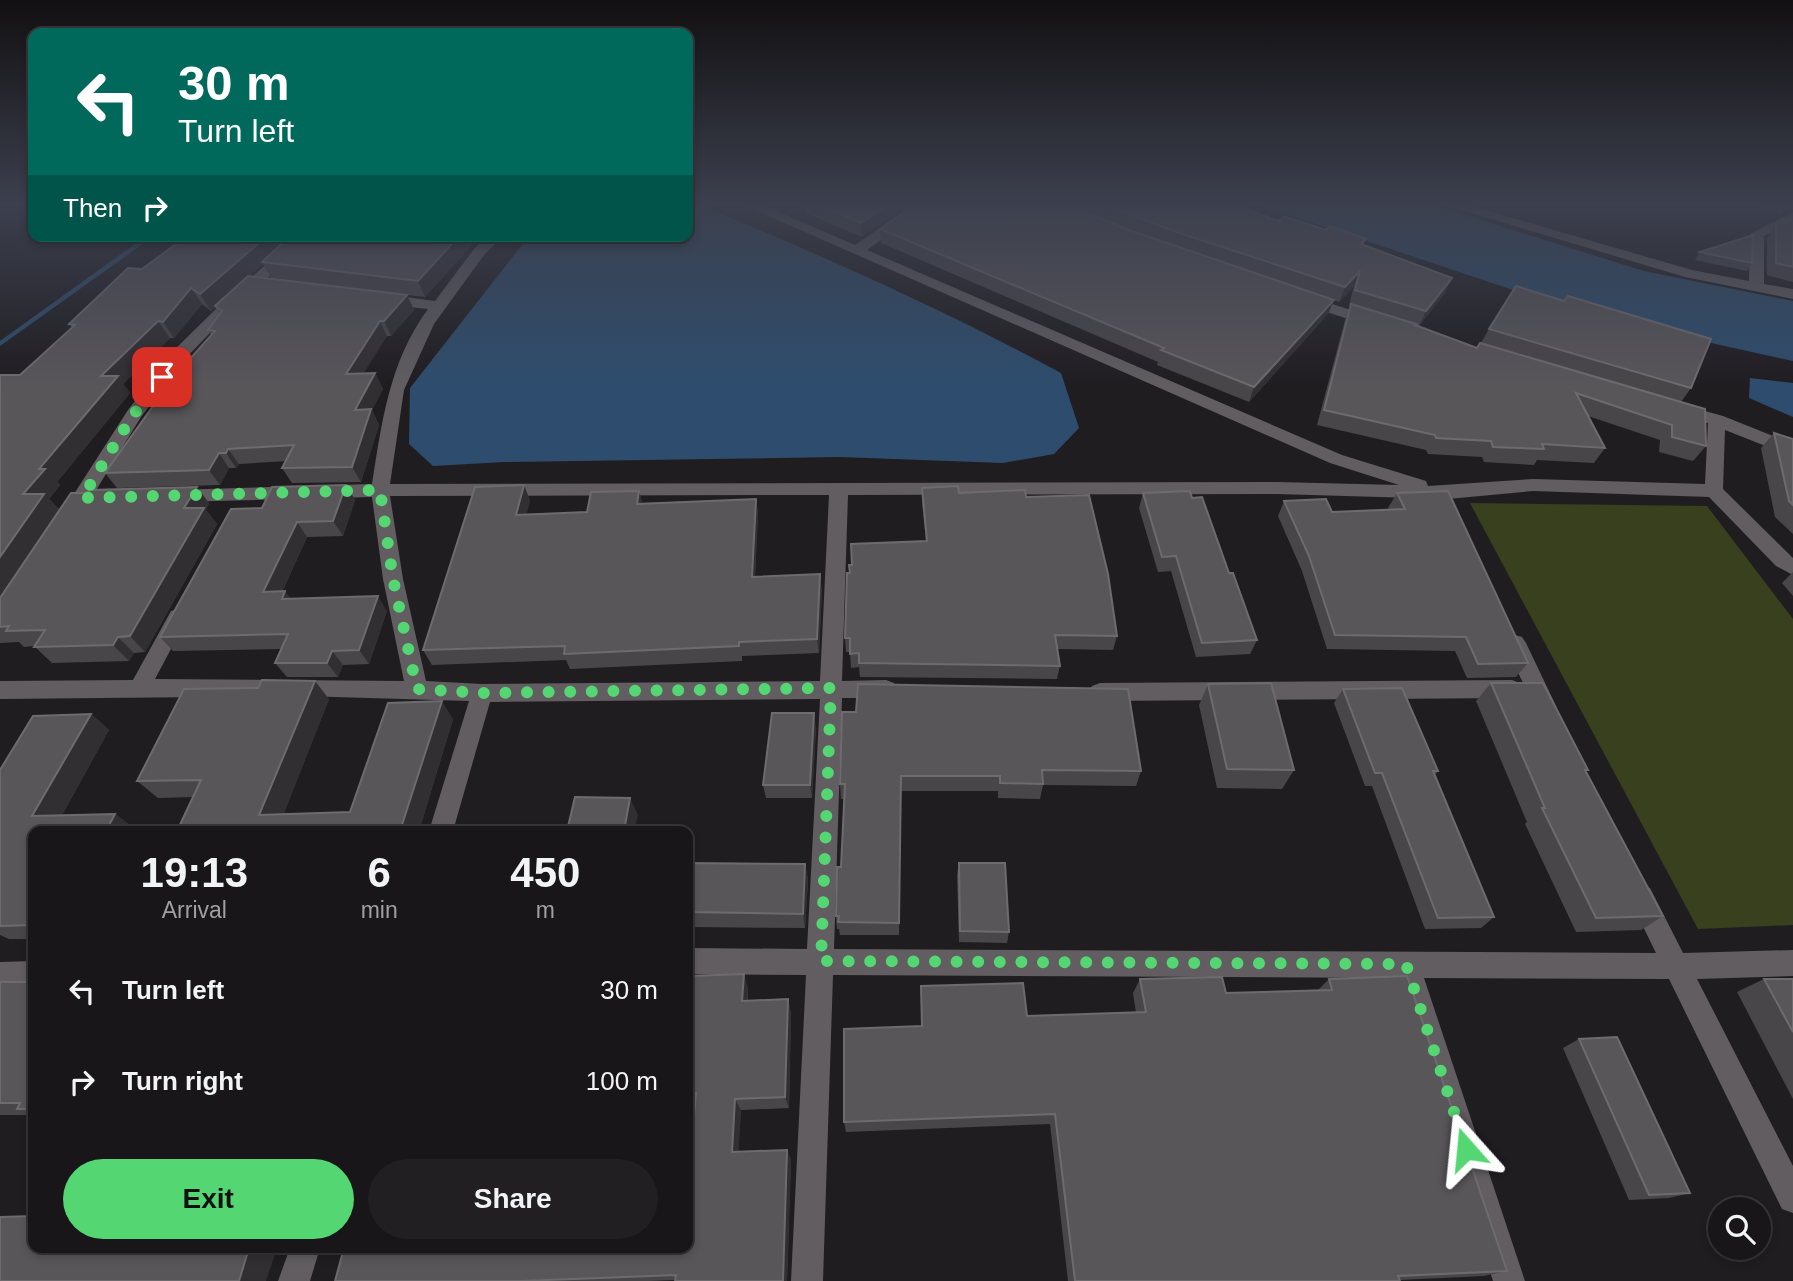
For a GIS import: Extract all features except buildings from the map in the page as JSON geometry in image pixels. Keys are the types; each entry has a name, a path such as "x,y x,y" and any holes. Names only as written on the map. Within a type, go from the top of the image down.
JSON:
{"street":[{"path":"60,531 131,418 177,357 273,266"},
{"path":"417,689 393,579 380,490 396,390 426,323 469,266"},
{"path":"890,266 1336,459 1448,493"},
{"path":"1663,266 1793,294"},
{"path":"1756,266 1756,287"},
{"path":"253,283 279,287"},
{"path":"1291,296 1392,327"},
{"path":"372,298 439,306"},
{"path":"1664,405 1717,420 1793,451"},
{"path":"1714,491 1717,420"},
{"path":"162,496 380,490 1277,488 1448,493 1533,485 1714,491 1793,568"},
{"path":"807,1281 839,489"},
{"path":"1448,493 1458,518"},
{"path":"232,519 245,495"},
{"path":"82,498 109,498"},
{"path":"139,689 185,604"},
{"path":"1508,628 1535,689 1553,721"},
{"path":"0,690 417,689 482,693 913,689"},
{"path":"1075,691 1197,693 1535,689"},
{"path":"442,826 482,693"},
{"path":"1633,880 1793,1198"},
{"path":"693,961 1677,966 1793,962"},
{"path":"1406,964 1509,1281"},
{"path":"0,975 28,974"},
{"path":"294,1281 303,1253"}],"green space":[{"path":"1470,503 1707,506 1793,619 1793,925 1698,929"}],"water":[{"path":"506,266 842,266 973,327 1061,373 1079,428 1054,454 1003,463 840,457 504,462 433,466 409,444 410,388"},
{"path":"1441,266 1627,266 1793,301 1793,361 1594,317"},
{"path":"1750,378 1793,383 1793,417 1749,398"}],"waterway":[{"path":"0,344 109,266"}],"route":[{"path":"162,377 131,418 82,498 380,490 393,579 417,689 482,693 831,688 821,961 1406,964 1466,1149"}]}
